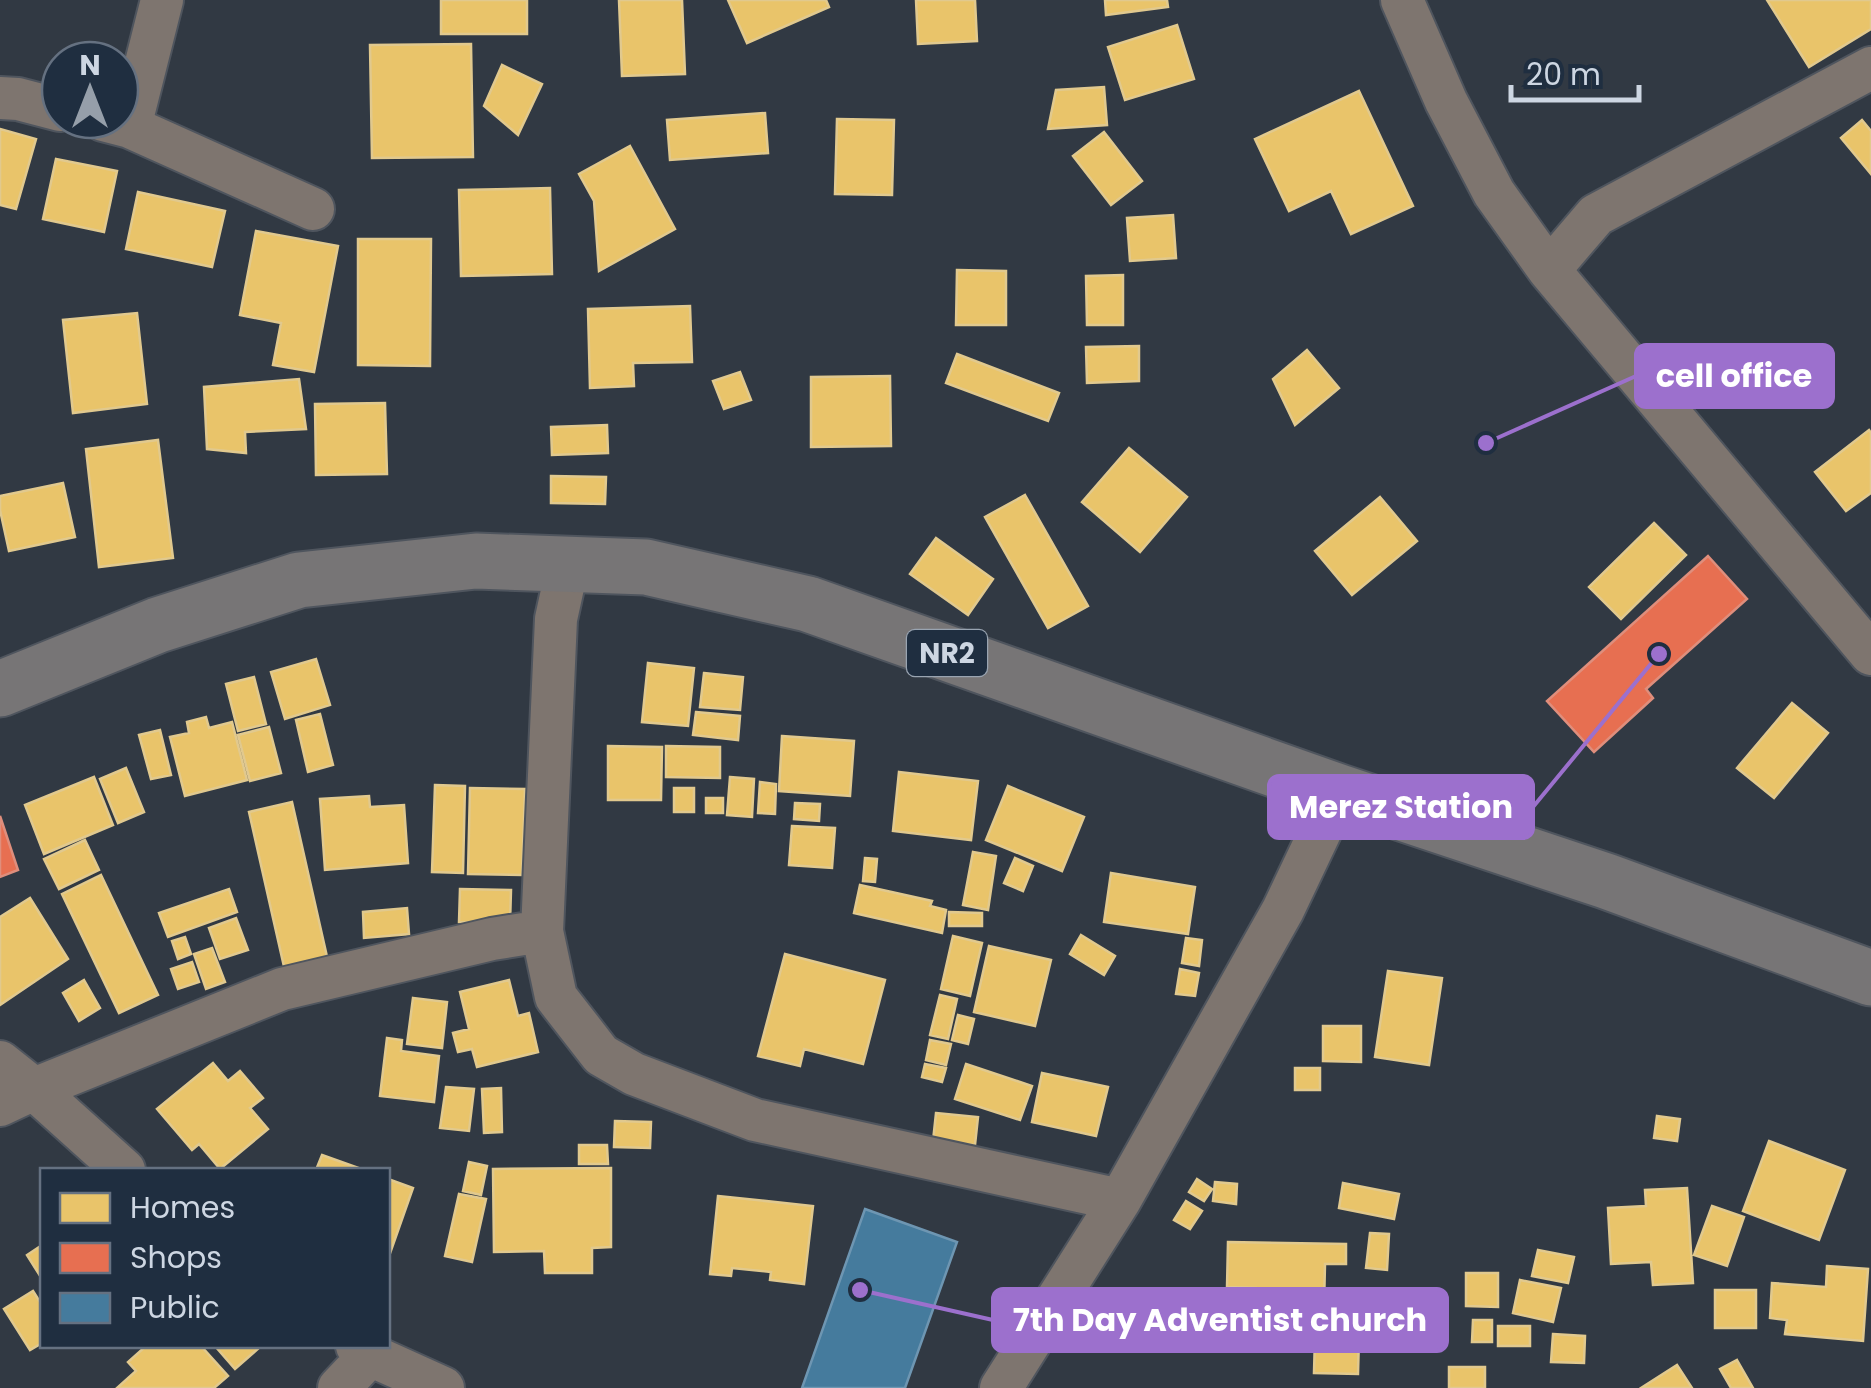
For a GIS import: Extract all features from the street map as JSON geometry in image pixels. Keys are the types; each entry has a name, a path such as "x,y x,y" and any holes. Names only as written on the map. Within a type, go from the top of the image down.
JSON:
{"highway":[{"name":"NR2","path":"0,689 158,625 299,580 476,561 646,568 808,604 1340,792 1606,881 1871,978"}],"street":[{"path":"140,60 162,0"},
{"path":"1402,0 1446,102 1494,193 1549,270 1871,654"},
{"path":"1549,270 1596,215 1871,68"},
{"path":"0,98 40,105"},
{"path":"140,133 314,209"},
{"path":"568,564 556,619 542,930 556,997 601,1055 634,1074 755,1120 1120,1200"},
{"path":"1002,1388 1120,1200 1283,910 1340,792"},
{"path":"17,1097 282,989 542,930"},
{"path":"0,1062 17,1097 121,1168"},
{"path":"339,1388 363,1350 443,1388"}],"building: Homes":[{"path":"441,0 527,0 527,34 441,34"},
{"path":"619,0 682,0 685,74 622,76"},
{"path":"728,0 826,0 829,7 747,43"},
{"path":"916,0 975,0 977,41 918,44"},
{"path":"1105,0 1167,0 1168,7 1106,15"},
{"path":"1767,0 1871,0 1871,29 1809,67"},
{"path":"1177,25 1194,79 1125,100 1108,47"},
{"path":"471,44 473,157 372,158 370,45"},
{"path":"502,65 542,84 518,135 484,106"},
{"path":"1104,87 1107,125 1048,129 1056,90"},
{"path":"1359,91 1413,206 1351,234 1331,191 1289,211 1255,139"},
{"path":"765,113 768,153 670,160 667,120"},
{"path":"837,119 894,120 892,195 835,194"},
{"path":"1862,120 1871,131 1871,174 1841,138"},
{"path":"0,129 36,139 16,209 0,205"},
{"path":"1104,132 1142,181 1111,205 1073,156"},
{"path":"630,146 675,229 599,271 594,201 579,174"},
{"path":"56,159 117,171 104,232 43,219"},
{"path":"550,188 552,274 461,276 459,190"},
{"path":"138,192 225,211 212,267 126,249"},
{"path":"1173,215 1176,258 1130,261 1127,218"},
{"path":"256,231 338,246 314,372 273,365 281,323 240,315"},
{"path":"358,239 431,239 430,366 358,365"},
{"path":"957,270 1006,271 1006,325 956,325"},
{"path":"1123,275 1123,325 1087,325 1086,276"},
{"path":"690,306 692,362 633,363 634,386 590,388 588,309"},
{"path":"137,313 147,404 73,413 63,320"},
{"path":"1139,346 1139,381 1087,383 1086,347"},
{"path":"1307,350 1339,388 1295,425 1273,379"},
{"path":"957,354 1059,393 1048,421 946,383"},
{"path":"740,372 751,400 724,409 713,381"},
{"path":"890,376 891,446 811,447 811,377"},
{"path":"299,379 306,429 245,432 246,453 207,449 204,387"},
{"path":"385,403 387,474 316,475 315,404"},
{"path":"607,425 608,453 552,455 551,427"},
{"path":"1869,430 1871,493 1846,511 1815,472"},
{"path":"158,440 173,558 99,567 86,449"},
{"path":"1129,448 1187,497 1140,552 1082,502"},
{"path":"551,476 606,477 605,504 551,503"},
{"path":"63,483 75,537 9,551 0,496"},
{"path":"1025,495 1088,606 1048,628 985,517"},
{"path":"1380,497 1417,541 1352,595 1315,551"},
{"path":"1654,523 1686,555 1621,619 1589,587"},
{"path":"936,538 993,579 968,615 910,574"},
{"path":"316,659 330,705 285,719 271,672"},
{"path":"648,663 694,668 688,726 642,722"},
{"path":"704,673 743,677 740,710 700,707"},
{"path":"254,677 266,724 238,731 226,684"},
{"path":"1792,703 1828,733 1774,798 1737,768"},
{"path":"696,712 740,716 738,740 693,735"},
{"path":"320,714 333,765 308,772 296,720"},
{"path":"206,717 209,728 232,722 247,780 185,796 170,737 189,733 187,722"},
{"path":"269,727 281,773 250,781 238,735"},
{"path":"160,730 171,775 151,779 139,735"},
{"path":"782,736 854,741 850,796 779,791"},
{"path":"608,746 662,747 661,800 608,800"},
{"path":"666,746 720,747 720,778 666,777"},
{"path":"126,768 144,812 118,823 100,779"},
{"path":"899,772 978,781 971,840 893,831"},
{"path":"94,777 113,825 44,854 25,805"},
{"path":"730,777 754,779 752,817 727,815"},
{"path":"760,782 776,784 775,814 758,813"},
{"path":"435,785 465,786 463,873 432,872"},
{"path":"1008,786 1084,817 1062,871 986,840"},
{"path":"470,788 525,789 522,875 468,874"},
{"path":"674,788 694,788 694,812 674,812"},
{"path":"369,796 370,807 404,805 408,863 325,870 320,799"},
{"path":"706,798 723,798 723,813 706,813"},
{"path":"292,802 328,961 285,971 249,812"},
{"path":"795,803 820,804 819,821 794,819"},
{"path":"792,826 835,828 832,868 789,865"},
{"path":"85,840 99,870 59,889 44,859"},
{"path":"973,852 996,856 988,910 963,905"},
{"path":"865,858 877,859 875,882 863,881"},
{"path":"1015,858 1033,866 1023,891 1004,883"},
{"path":"1111,873 1195,887 1188,934 1104,922"},
{"path":"101,875 158,995 119,1013 62,894"},
{"path":"860,885 932,901 930,906 946,910 942,933 854,913"},
{"path":"229,889 237,912 168,937 159,913"},
{"path":"460,889 511,890 510,924 459,922"},
{"path":"30,898 68,959 0,1005 0,917"},
{"path":"407,908 409,934 364,938 363,912"},
{"path":"949,912 982,913 982,926 949,926"},
{"path":"236,918 248,950 220,959 209,928"},
{"path":"1081,935 1115,956 1104,975 1070,954"},
{"path":"953,936 982,943 970,996 941,989"},
{"path":"185,937 191,954 178,959 172,941"},
{"path":"1186,938 1202,940 1199,966 1182,963"},
{"path":"989,946 1051,960 1035,1026 974,1012"},
{"path":"212,948 225,982 206,989 194,954"},
{"path":"785,954 885,980 863,1064 804,1049 800,1066 758,1056"},
{"path":"192,962 199,982 178,989 171,969"},
{"path":"1180,969 1199,973 1195,996 1176,994"},
{"path":"1388,971 1442,978 1429,1065 1375,1057"},
{"path":"84,980 100,1008 79,1021 63,993"},
{"path":"509,980 518,1016 529,1013 538,1052 477,1067 472,1049 458,1052 453,1033 469,1029 460,992"},
{"path":"940,995 957,999 948,1039 930,1035"},
{"path":"413,998 447,1002 442,1048 407,1044"},
{"path":"958,1015 974,1019 968,1044 952,1040"},
{"path":"1323,1026 1361,1026 1361,1062 1323,1061"},
{"path":"387,1038 402,1040 401,1051 439,1056 434,1102 380,1096"},
{"path":"930,1040 951,1044 946,1065 926,1060"},
{"path":"213,1063 228,1081 240,1071 263,1098 250,1108 268,1129 219,1168 199,1144 192,1150 157,1109"},
{"path":"925,1064 946,1068 942,1082 922,1077"},
{"path":"966,1064 1032,1086 1020,1120 955,1099"},
{"path":"1295,1068 1320,1068 1320,1090 1295,1090"},
{"path":"1042,1073 1108,1087 1096,1136 1032,1122"},
{"path":"446,1087 474,1089 469,1131 440,1128"},
{"path":"501,1088 502,1132 484,1133 482,1089"},
{"path":"936,1113 978,1117 975,1145 933,1141"},
{"path":"1657,1116 1680,1119 1677,1141 1654,1138"},
{"path":"615,1121 651,1122 650,1148 614,1147"},
{"path":"1769,1141 1845,1170 1819,1240 1743,1211"},
{"path":"579,1145 607,1145 608,1164 579,1164"},
{"path":"322,1155 358,1168 317,1168"},
{"path":"469,1162 487,1166 481,1195 463,1191"},
{"path":"611,1168 611,1247 592,1248 592,1273 545,1273 544,1251 494,1252 493,1169"},
{"path":"1197,1179 1212,1189 1204,1201 1189,1192"},
{"path":"390,1180 413,1188 390,1253"},
{"path":"1215,1182 1237,1184 1236,1204 1213,1201"},
{"path":"1343,1183 1399,1194 1394,1219 1339,1208"},
{"path":"1687,1188 1693,1283 1653,1285 1651,1262 1611,1264 1608,1208 1646,1206 1645,1190"},
{"path":"459,1194 486,1199 472,1262 445,1256"},
{"path":"718,1196 813,1206 804,1284 770,1280 771,1272 732,1268 731,1276 710,1274"},
{"path":"1186,1201 1202,1211 1190,1229 1174,1220"},
{"path":"1712,1206 1744,1217 1727,1266 1694,1255"},
{"path":"1370,1233 1389,1234 1387,1270 1366,1268"},
{"path":"1228,1242 1346,1244 1346,1264 1325,1264 1324,1307 1346,1307 1346,1327 1256,1326 1256,1288 1227,1287"},
{"path":"40,1246 40,1276 27,1255"},
{"path":"1538,1250 1574,1257 1568,1283 1532,1276"},
{"path":"1827,1266 1868,1269 1863,1341 1785,1334 1787,1320 1770,1318 1772,1283 1826,1287"},
{"path":"1466,1273 1498,1273 1498,1307 1466,1306"},
{"path":"1520,1280 1561,1288 1553,1322 1513,1313"},
{"path":"1715,1290 1756,1290 1756,1328 1715,1328"},
{"path":"33,1291 40,1302 40,1344 30,1350 4,1309"},
{"path":"1473,1320 1492,1320 1492,1342 1472,1342"},
{"path":"1498,1326 1530,1326 1530,1346 1498,1346"},
{"path":"1553,1334 1585,1336 1584,1363 1551,1362"},
{"path":"1315,1336 1359,1337 1358,1374 1314,1373"},
{"path":"144,1348 203,1348 228,1376 214,1388 117,1388 136,1371 128,1362"},
{"path":"217,1348 259,1348 235,1369"},
{"path":"1737,1360 1753,1388 1731,1388 1720,1369"},
{"path":"1677,1365 1692,1388 1641,1388"},
{"path":"1449,1367 1485,1367 1485,1388 1449,1388"}],"building: Shops":[{"path":"1708,556 1747,599 1646,689 1653,698 1594,752 1547,701"},
{"path":"0,816 18,870 0,877"}],"building: Public":[{"path":"865,1209 957,1242 905,1388 802,1388"}],"place":[{"name":"cell office","path":"1486,443"},
{"name":"Merez Station","path":"1659,654"},
{"name":"7th Day Adventist church","path":"860,1290"}]}
